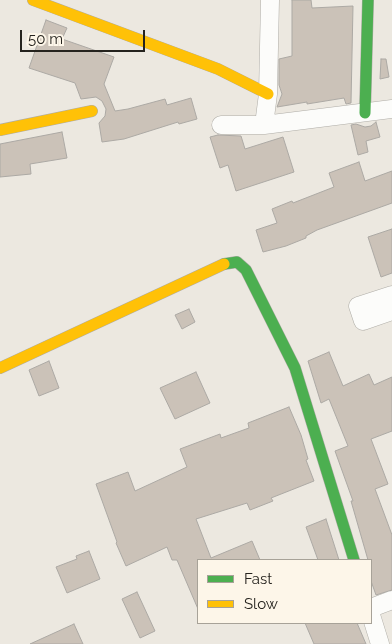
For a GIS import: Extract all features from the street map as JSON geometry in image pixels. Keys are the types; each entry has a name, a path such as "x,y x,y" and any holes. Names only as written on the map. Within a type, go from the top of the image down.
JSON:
{"street":[{"path":"33,0 218,70 268,94"},
{"path":"264,125 268,94 270,0"},
{"path":"366,113 368,0"},
{"path":"222,125 264,125 392,109"},
{"path":"0,130 92,111"},
{"path":"0,368 194,277 224,264 238,262 246,270 295,368 354,559"},
{"path":"392,295 358,306 363,321 392,311"},
{"path":"372,608 392,600"},
{"path":"372,618 380,644"}],"building":[{"path":"292,0 311,0 312,8 353,6 351,103 346,104 344,98 277,107 282,94 279,85 279,59 292,56"},
{"path":"46,20 67,28 62,39 114,57 104,84 115,111 165,99 167,105 191,98 197,119 179,124 178,122 124,139 102,142 99,123 105,116 106,109 102,101 96,97 81,99 75,83 29,68"},
{"path":"381,59 386,59 389,77 380,79"},
{"path":"376,122 380,137 366,141 368,152 358,155 351,125 356,124 365,127 371,126"},
{"path":"62,132 67,158 30,164 31,174 0,177 0,144"},
{"path":"218,135 241,136 245,149 283,137 294,172 236,191 228,165 220,168 210,137"},
{"path":"359,162 365,181 392,171 392,203 317,230 306,236 306,238 286,246 263,252 256,230 277,223 272,209 334,187 329,173"},
{"path":"392,229 392,273 381,277 368,237"},
{"path":"189,309 195,322 182,329 175,315"},
{"path":"329,352 343,386 369,374 374,385 392,377 392,431 371,439 388,484 375,489 392,535 392,590 376,595 372,584 372,559 368,559 351,501 353,501 335,451 348,446 329,399 321,403 308,361"},
{"path":"49,361 59,388 39,396 29,370"},
{"path":"196,372 210,403 175,419 160,388"},
{"path":"289,407 301,435 308,459 306,460 314,481 271,498 273,501 250,510 247,503 196,519 211,558 252,541 260,559 197,559 197,607 177,560 172,560 167,547 126,566 96,484 128,472 135,491 187,467 180,449 220,434 221,438 249,428 248,423"},
{"path":"326,519 339,559 318,559 306,527"},
{"path":"89,551 100,579 67,593 56,567 77,559 76,556"},
{"path":"137,592 155,631 140,638 122,599"},
{"path":"74,624 83,644 30,644"},
{"path":"305,624 357,624 366,644 314,644"}],"traffic: fast":[{"path":"365,113 368,0"},
{"path":"224,264 237,262 246,270 295,368 354,559"}],"traffic: slow":[{"path":"33,0 218,69 268,94"},
{"path":"0,130 92,111"},
{"path":"0,368 224,264"}]}
